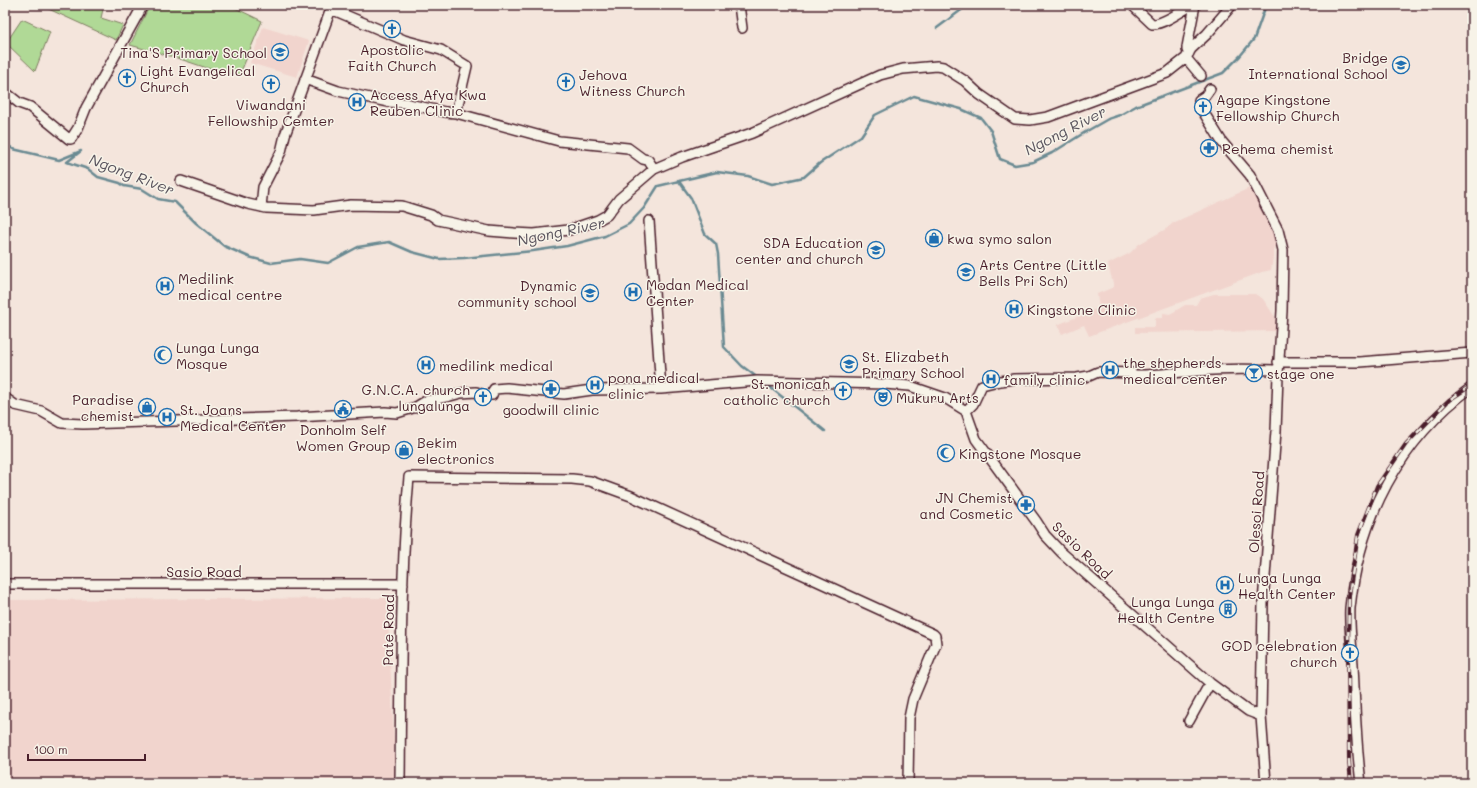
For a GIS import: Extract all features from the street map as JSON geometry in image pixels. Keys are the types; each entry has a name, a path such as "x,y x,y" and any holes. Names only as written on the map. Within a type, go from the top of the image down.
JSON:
{"street":[{"path":"5,92 19,103 30,107 69,139 71,138 78,128 86,108 144,5"},
{"path":"739,5 742,28"},
{"path":"1132,5 1152,24 1155,24 1163,22 1193,5"},
{"path":"1193,5 1187,50 1188,56 1201,76"},
{"path":"181,181 261,207 272,209 314,210 351,205 402,206 431,215 438,220 489,231 547,233 569,230 598,220 606,215 618,199 654,169 682,157 752,133 880,75 903,69 937,66 943,67 1015,119 1030,120 1048,117 1153,79 1167,72 1188,56 1196,44 1207,34 1232,5"},
{"path":"261,207 263,187 281,152 285,135 332,7 404,40 441,50 467,66 456,113"},
{"path":"305,79 338,91 388,102 404,103 456,113 559,141 628,148 643,159 648,160 654,169"},
{"name":"Olesoi Road","path":"1210,89 1205,96 1199,100 1199,105 1222,142 1250,175 1278,230 1283,250 1282,311 1278,362 1276,430 1264,603 1261,716 1266,783"},
{"path":"649,221 661,389"},
{"path":"1278,362 1360,362 1472,353"},
{"path":"5,398 15,405 41,411 62,423 83,424 297,417 385,412 397,413 416,407 426,401 461,393 476,392 480,395 492,395 494,389 507,388 564,394 592,390 661,389 757,381 910,386 945,398 966,411 973,404 982,385 1002,380 1077,378 1089,376 1098,372 1132,373 1132,375 1140,375 1172,374 1202,370 1245,369 1274,370 1278,374"},
{"path":"1361,783 1357,749 1350,610 1359,555 1365,532 1376,505 1397,464 1415,441 1443,410 1472,387"},
{"name":"Sasio Road","path":"966,411 976,439 1045,535 1085,574 1210,683 1248,711 1261,716"},
{"name":"Pate Road","path":"400,783 401,622 404,533 409,477 572,479 590,481 631,496 933,634 935,636 936,644 913,699 909,718 908,783"},
{"name":"Sasio Road","path":"5,584 403,584"},
{"path":"1189,721 1210,683"}],"shaded area":[{"name":"Tina'S Primary School","path":"263,27 309,41 297,77 250,63"},
{"path":"1254,186 1276,239 1271,270 1089,336 1084,325 1062,334 1057,325 1099,308 1097,294 1114,287 1108,264 1130,253 1139,244 1166,229 1173,223"},
{"path":"1214,294 1255,294 1263,299 1275,317 1275,331 1135,333 1135,327 1155,327 1155,318 1163,318 1163,313 1170,314 1185,305 1196,305 1200,298"},
{"path":"387,598 396,783 5,783 5,600"}],"green space":[{"path":"40,5 104,5 101,18 123,25 116,40"},
{"path":"150,5 229,5 262,21 240,74 222,73 177,58 130,45"},
{"path":"22,19 50,32 35,71 6,43"}],"waterway":[{"path":"937,28 968,5"},
{"name":"Ngong River","path":"5,143 13,149 59,160 81,151 67,162 88,169 98,177 120,183 124,186 142,189 158,199 175,202 196,223 224,246 249,257 271,263 300,259 328,263 358,247 389,242 412,252 439,259 533,251 567,246 605,236 629,224 644,208 658,186 717,172 748,176 772,184 804,177 820,163 861,136 875,115 914,96 961,109 981,118 991,131 1000,159 1015,165 1033,162 1052,153 1108,119 1120,115 1136,106 1223,73 1254,39 1266,5"},
{"path":"678,180 691,198 705,234 716,244 718,254 724,347 742,366 758,378"},
{"path":"766,384 825,431"}],"railway":[{"path":"1351,783 1349,761 1349,596 1358,535 1377,486 1406,444 1449,400 1472,385"}],"place":[{"name":"Apostolic Faith Church","path":"392,29"},
{"name":"Tina'S Primary School","path":"280,52"},
{"name":"Bridge International School","path":"1401,65"},
{"name":"Light Evangelical Church","path":"127,78"},
{"name":"Jehova Witness Church","path":"566,82"},
{"name":"Viwandani Fellowship Cemter","path":"271,84"},
{"name":"Access Afya Kwa Reuben Clinic","path":"357,102"},
{"name":"Agape Kingstone Fellowship Church","path":"1203,107"},
{"name":"Rehema chemist","path":"1209,148"},
{"name":"kwa symo salon","path":"934,238"},
{"name":"SDA Education center and church","path":"876,250"},
{"name":"Arts Centre (Little Bells Pri Sch)","path":"966,272"},
{"name":"Medilink medical centre","path":"165,286"},
{"name":"Modan Medical Center","path":"633,292"},
{"name":"Dynamic community school","path":"590,293"},
{"name":"Kingstone Clinic","path":"1014,309"},
{"name":"Lunga Lunga Mosque","path":"163,355"},
{"name":"St. Elizabeth Primary School","path":"849,364"},
{"name":"medilink medical","path":"426,365"},
{"name":"the shepherds medical center","path":"1110,370"},
{"name":"stage one","path":"1254,373"},
{"name":"family clinic","path":"991,379"},
{"name":"pona medical clinic","path":"595,385"},
{"name":"goodwill clinic","path":"551,389"},
{"name":"St. monicah catholic church","path":"843,391"},
{"name":"G.N.C.A. church lungalunga","path":"483,397"},
{"name":"Mukuru Arts","path":"883,397"},
{"name":"Paradise chemist","path":"147,407"},
{"name":"Donholm Self Women Group","path":"343,409"},
{"name":"St. Joans Medical Center","path":"167,417"},
{"name":"Bekim electronics","path":"404,450"},
{"name":"Kingstone Mosque","path":"946,453"},
{"name":"JN Chemist and Cosmetic","path":"1026,505"},
{"name":"Lunga Lunga Health Center","path":"1225,585"},
{"name":"Lunga Lunga Health Centre","path":"1228,609"},
{"name":"GOD celebration church","path":"1350,653"}]}
